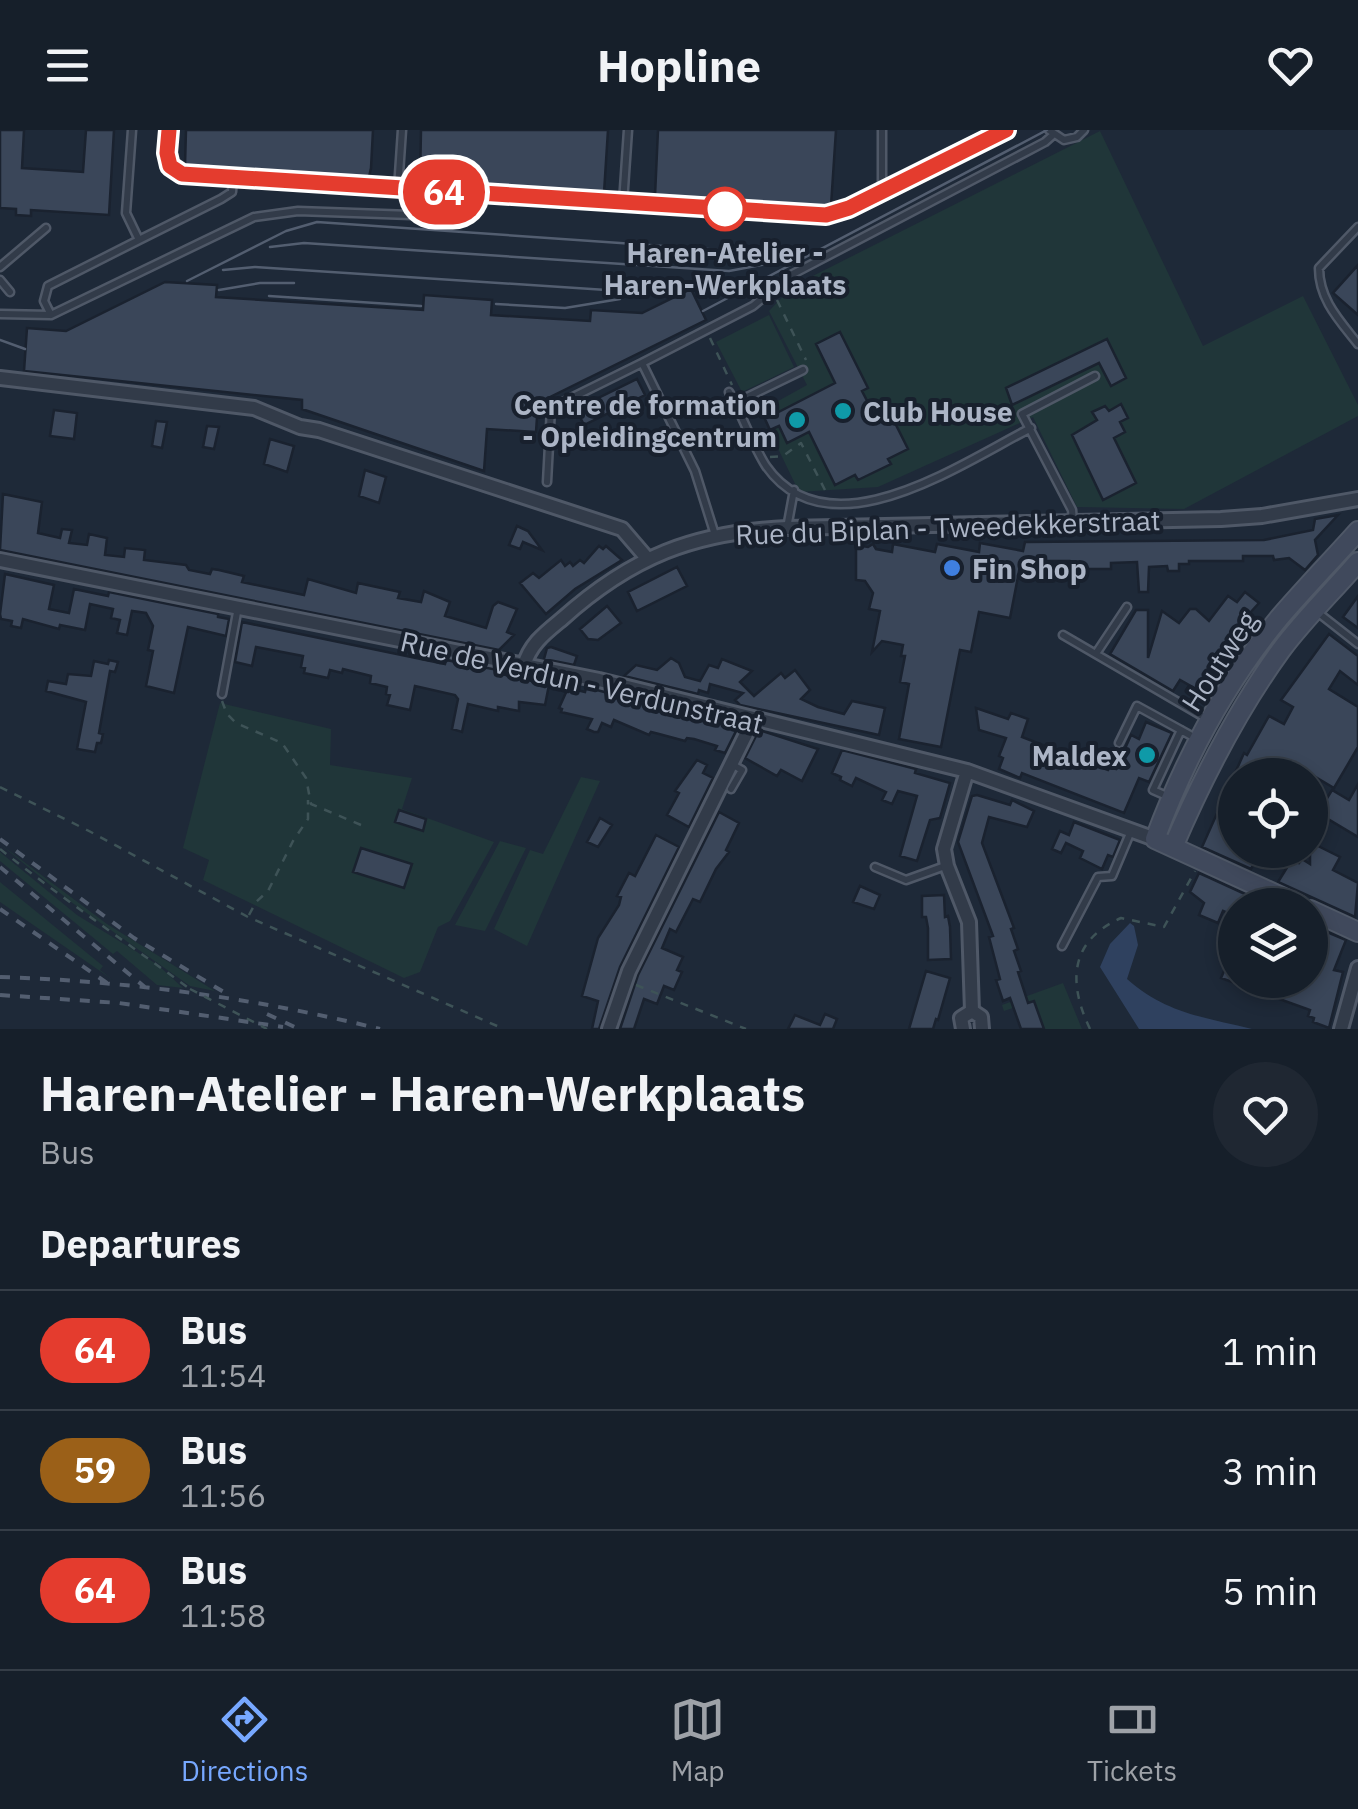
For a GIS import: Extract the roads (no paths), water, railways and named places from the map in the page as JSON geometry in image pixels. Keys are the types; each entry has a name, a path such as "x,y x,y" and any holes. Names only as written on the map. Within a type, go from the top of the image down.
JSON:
{"main road":[{"name":"Houtweg","path":"1164,843 1172,798 1200,740 1243,667 1279,618 1358,532"},
{"name":"Houtweg","path":"1164,843 1231,726 1284,646 1358,562"},
{"path":"1164,843 1262,888"},
{"path":"1328,918 1358,932"}],"street":[{"path":"0,378 254,408 300,427 622,529 646,557"},
{"name":"Rue du Biplan - Tweedekkerstraat","path":"524,666 534,643 600,586 646,557 715,535 787,528 1073,524 1262,516 1358,499"},
{"name":"Rue de Verdun - Verdunstraat","path":"0,560 599,680 966,771 1164,843"},
{"path":"609,1029 625,981 753,720"},
{"path":"966,771 944,849 946,866 968,922 972,1011"},
{"path":"1341,1029 1358,968"},
{"path":"962,1029 962,1018 972,1011"},
{"path":"972,1011 981,1017 982,1029"}],"lane":[{"path":"132,130 126,212 138,240"},
{"path":"169,130 170,166 182,174 826,215 1006,130"},
{"path":"398,189 402,130"},
{"path":"624,203 628,130"},
{"path":"882,130 882,191"},
{"path":"547,482 550,408 753,306 789,276 1045,142 1050,132 1070,140 1084,130"},
{"path":"51,315 44,301 48,286 221,199 232,192 233,178"},
{"path":"0,314 51,315 254,217 298,211 411,215 424,207 426,190"},
{"path":"1358,227 1320,268 1319,280 1328,305 1358,344"},
{"path":"0,267 46,228"},
{"path":"0,280 10,292"},
{"path":"642,363 695,471 715,535"},
{"path":"738,402 803,370"},
{"path":"1073,524 1072,510 1022,414 1095,376"},
{"path":"729,392 738,402 767,468 814,502 842,506 893,497 1031,428"},
{"path":"787,528 794,490"},
{"path":"222,694 238,606"},
{"path":"1097,652 1127,607"},
{"path":"1315,610 1358,644"},
{"path":"1063,635 1211,721"},
{"path":"1118,742 1138,706 1200,740"},
{"path":"1172,798 1153,790 1181,730"},
{"path":"731,790 742,770 732,764"},
{"path":"1062,946 1098,877 1112,876 1131,830"},
{"path":"874,867 906,880 946,866"}],"water":[{"path":"1130,923 1138,945 1127,979 1170,1007 1252,1029 1139,1029 1100,967 1110,944"}],"tram line":[{"path":"703,311 1047,130"},
{"path":"187,281 286,231 317,222 750,252 806,249"},
{"path":"270,247 304,243 729,271 778,262"},
{"path":"223,270 255,267 652,293"},
{"path":"219,290 260,283 294,283"},
{"path":"636,285 681,288"},
{"path":"269,296 421,306"},
{"path":"496,304 565,308 620,299"},
{"path":"0,340 25,349"}],"railway":[{"path":"0,839 134,938 227,994"},
{"path":"0,867 146,988"},
{"path":"0,909 107,983"},
{"path":"0,977 96,982 191,993 286,1008 380,1029"},
{"path":"0,995 119,1003 283,1027"},
{"path":"267,1014 299,1029"}],"place":[{"name":"Haren-Atelier - Haren-Werkplaats","path":"725,209"},
{"name":"Club House","path":"843,411"},
{"name":"Centre de formation - Opleidingcentrum","path":"797,420"},
{"name":"Fin Shop","path":"952,568"},
{"name":"Maldex","path":"1147,755"}]}
